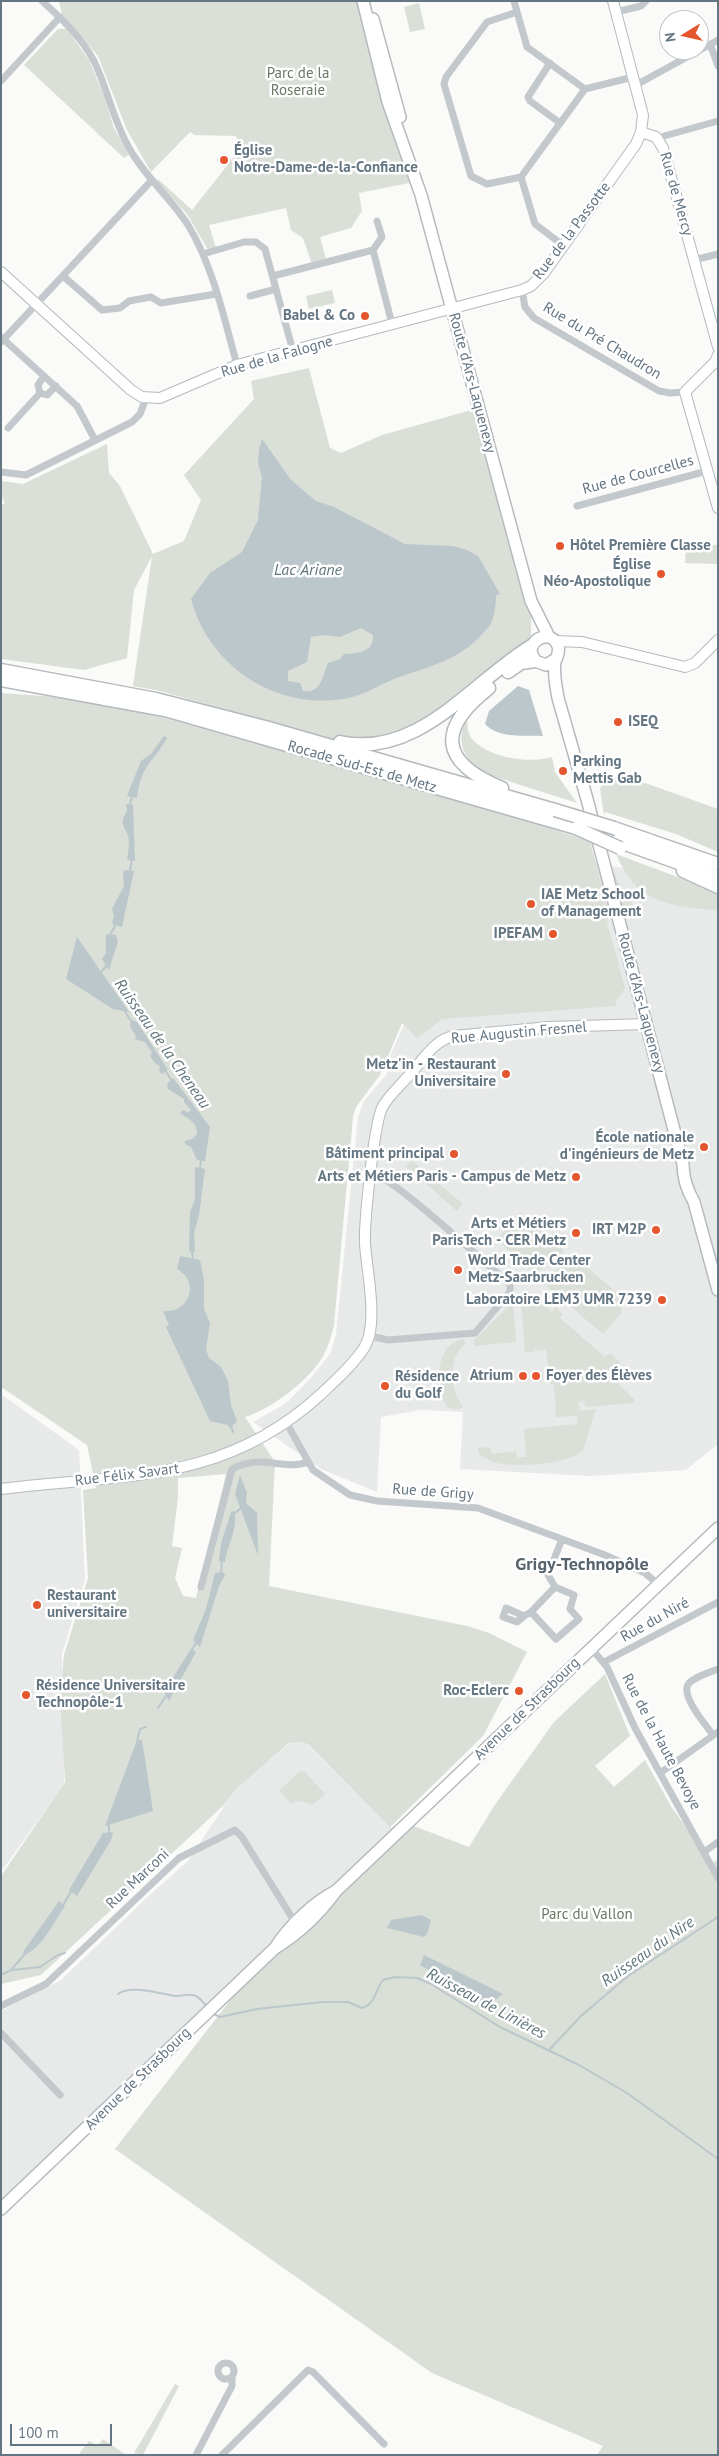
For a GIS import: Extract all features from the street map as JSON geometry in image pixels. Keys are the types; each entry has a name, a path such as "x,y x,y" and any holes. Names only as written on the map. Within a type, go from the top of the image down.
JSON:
{"highway":[{"path":"265,727 350,744 373,744 399,739 425,726 532,644"},
{"path":"537,662 521,663 463,710 454,729 453,745 458,760 481,780 552,815"},
{"name":"Rocade Sud-Est de Metz","path":"1,670 127,692 265,727 552,815 718,876"},
{"name":"Rocade Sud-Est de Metz","path":"1,680 165,710 552,815 576,828 718,864"},
{"path":"617,839 718,887"}],"main road":[{"name":"Route d'Ars-Laquenexy","path":"363,1 388,102 421,195 531,601 534,629 532,644"},
{"name":"Route d'Ars-Laquenexy","path":"368,1 397,101 410,166"},
{"name":"Route d'Ars-Laquenexy","path":"531,601 552,639"},
{"path":"539,638 552,639 558,646 557,657 549,664 537,662 531,655 532,644 539,638"},
{"name":"Route d'Ars-Laquenexy","path":"557,657 554,672 558,698 683,1164 688,1172 694,1192 694,1202 718,1290"},
{"name":"Route d'Ars-Laquenexy","path":"537,662 548,676 558,698"},
{"name":"Avenue de Strasbourg","path":"1,2209 275,1948 299,1930 328,1902 336,1891 718,1528"},
{"name":"Avenue de Strasbourg","path":"275,1948 283,1936 323,1898 336,1891"}],"street":[{"path":"42,1 75,33 93,61 128,146 151,181 186,222 203,254 237,365"},
{"path":"514,1 527,47 584,89"},
{"path":"613,1 643,115 642,132"},
{"path":"616,12 641,6 646,1"},
{"path":"517,12 488,22 446,77 444,84 471,176 487,184 520,177 584,89 634,81 718,40"},
{"path":"1,81 60,17"},
{"path":"710,44 718,66"},
{"path":"550,63 528,97 530,101 560,123"},
{"path":"660,140 664,136 718,121"},
{"name":"Rue de Mercy","path":"642,132 660,140 718,347"},
{"name":"Rue de la Passotte","path":"452,308 522,290 539,279 636,144 642,132"},
{"path":"520,177 535,224 564,246"},
{"path":"94,440 77,406 2,339 151,181"},
{"path":"273,276 373,250 382,237 377,221"},
{"path":"203,254 244,242 256,242 266,249 293,351"},
{"path":"373,250 392,324"},
{"path":"694,260 718,254"},
{"path":"1,272 131,390 146,398 136,418 26,475 1,472"},
{"path":"62,276 102,310 120,308 129,301 151,297 161,303 216,294"},
{"path":"250,296 276,289"},
{"name":"Rue du Pré Chaudron","path":"522,290 524,307 534,318 659,391 670,393 685,392"},
{"name":"Rue de la Falogne","path":"146,398 168,396 237,365 452,308"},
{"path":"718,355 715,362 685,392 718,508"},
{"path":"40,393 38,385 44,376"},
{"path":"40,393 47,395 56,386"},
{"path":"8,428 40,393"},
{"name":"Rue de Courcelles","path":"577,506 707,471"},
{"path":"552,639 582,642 592,646 685,667 695,663 718,640"},
{"path":"557,657 569,649 592,646"},
{"name":"Rue Augustin Fresnel","path":"370,1336 365,1242 377,1125 383,1106 425,1057 446,1037 549,1027 646,1024"},
{"path":"370,1336 388,1340 475,1333 507,1298 510,1292 510,1284 382,1176 372,1173"},
{"name":"Rue Félix Savart","path":"1,1489 154,1473 193,1465 231,1452 286,1422 328,1388 363,1350 370,1336"},
{"name":"Rue de Grigy","path":"286,1422 308,1462 317,1474 350,1495 377,1501 478,1508 629,1566 645,1574 659,1585"},
{"path":"201,1587 232,1469 243,1463 296,1465 308,1462"},
{"path":"555,1587 528,1614 556,1639 578,1619 570,1609 574,1595 555,1587 548,1575 562,1539"},
{"name":"Rue du Niré","path":"604,1662 718,1602"},
{"name":"Rue de la Haute Bevoye","path":"591,1648 604,1662 626,1710 718,1878"},
{"path":"660,1773 716,1733 689,1701 687,1689 689,1683 718,1669"},
{"name":"Rue Marconi","path":"1,2006 46,1984 179,1858 235,1830 242,1837 296,1924"},
{"path":"704,1852 718,1842"},
{"path":"1,2032 60,2095"},
{"path":"222,2455 308,2370 313,2372 384,2444"},
{"path":"196,2455 232,2386 232,2377"}],"shaded area":[{"path":"490,831 577,860 623,868 718,905 718,1444 686,1470 591,1476 460,1469 463,1412 421,1410 381,1417 377,1492 321,1469 253,1422 285,1404 310,1379 330,1354 336,1334 358,1117 364,1101 387,1074 391,1054"},
{"path":"1,1394 79,1450 85,1579 62,1654 64,1784 1,1872"},
{"path":"302,1742 308,1745 394,1830 1,2207 1,2011 61,1980 188,1861 237,1787 290,1743"}],"green space":[{"name":"Parc de la Roseraie","path":"59,1 360,1 409,183 359,193 362,211 351,228 320,237 326,259 312,264 303,238 291,230 286,208 209,225 216,248 208,250 187,214 156,181 158,179 192,210 241,148 236,136 195,135 190,132 151,172 127,130 98,56 62,15"},
{"path":"419,3 425,29 410,32 404,7"},
{"path":"58,29 67,29 89,60 104,96 114,128 129,155 124,158 24,65"},
{"path":"332,290 335,303 309,309 306,296"},
{"path":"309,368 330,448 341,453 382,435 475,409 531,601 531,646 425,726 350,745 160,691 133,686 152,556 134,590 127,658 84,670 1,659 1,505 5,503 1,495 1,481 23,484 107,444 109,473 120,486 153,554 184,541 201,500 184,475 254,399 251,381"},
{"path":"686,544 718,545 718,564 685,563"},
{"path":"1,693 69,698 161,717 492,810 590,841 609,913 607,922 625,988 616,1001 616,1006 442,1019 417,1038 402,1023 380,1075 356,1107 353,1117 334,1325 328,1346 316,1367 288,1394 266,1408 245,1417 275,1462 269,1586 467,1626 489,1633 527,1652 483,1736 390,1827 309,1745 302,1742 289,1743 237,1788 224,1805 41,1975 1,1984 1,1876 65,1782 60,1698 64,1655 88,1578 83,1490 96,1488 87,1445 1,1387","holes":["226,1474 196,1598 183,1596 175,1578 182,1548 172,1546 178,1497 178,1478"]},
{"path":"466,718 468,731 472,739 488,751 510,758 532,760 552,757 555,772 577,803 483,773 470,761 463,749 462,735"},
{"path":"618,776 648,784 718,809 718,852 676,834 605,812 604,816 600,788 608,778"},
{"path":"616,854 683,879 718,895 718,910 685,907 656,899 634,883 624,870"},
{"path":"608,857 618,882 639,914 622,919"},
{"path":"411,1160 463,1204 457,1211 406,1166"},
{"path":"520,1212 564,1251 535,1273 497,1240"},
{"path":"574,1256 623,1298 621,1313 603,1334 542,1282"},
{"path":"528,1291 552,1312 555,1307 563,1314 560,1318 605,1357 610,1353 620,1362 617,1367 626,1374 618,1384 635,1400 634,1403 587,1407 583,1400 578,1403 580,1411 596,1409 583,1450 576,1455 540,1464 501,1464 479,1454 478,1448 489,1447 492,1454 516,1451 517,1457 526,1457 524,1429 578,1424 577,1416 556,1417 554,1384 550,1384 546,1350 535,1351 537,1346 532,1352 525,1352 521,1298"},
{"path":"513,1302 516,1342 474,1346 474,1340"},
{"path":"463,1339 466,1344 460,1349 453,1365 453,1383 455,1392 463,1407 458,1409 448,1408 441,1390 440,1369 442,1358 446,1349 453,1343"},
{"name":"Parc du Vallon","path":"605,1674 630,1736 595,1766 614,1787 645,1760 672,1808 713,1863 718,1859 718,2455 597,2455 603,2446 432,2373 115,2149 232,1998 411,1825 469,1847 494,1806 554,1722"},
{"path":"300,1771 304,1771 325,1794 312,1805 302,1801 291,1803 279,1791"},
{"path":"175,2384 179,2386 143,2455 134,2453"},
{"path":"103,2439 126,2455 78,2455 89,2441 98,2446"}],"water":[{"name":"Lac Ariane","path":"262,439 291,480 316,501 334,507 405,544 453,546 478,556 500,594 496,595 495,612 490,626 473,643 453,657 394,679 360,695 348,698 322,701 296,698 272,691 250,679 230,664 213,645 200,623 191,599 210,573 242,552 258,520 262,477 258,463","holes":["361,628 373,635 373,641 368,649 344,654 340,659 328,663 318,687 314,690 303,691 300,683 288,681 288,671 307,662 311,637 323,635 340,637"]},
{"path":"518,686 529,690 543,736 505,734 491,729 485,724 489,711"},
{"path":"164,736 167,738 141,778 137,798 127,796 141,761 151,754"},
{"path":"126,804 133,805 135,861 127,860 129,840 123,823 127,811"},
{"path":"125,870 134,871 122,927 112,924 114,915 112,909 124,886 123,872"},
{"path":"106,935 116,935 118,941 109,970 102,959 106,953"},
{"path":"77,937 129,1012 113,1009 66,979"},
{"path":"131,1020 137,1022 168,1070 162,1074 159,1071 160,1066 150,1056 152,1053 145,1042 135,1039 136,1036 130,1026"},
{"path":"173,1078 210,1127 205,1161 197,1160 191,1147 185,1144 185,1141 192,1139 197,1134 197,1130 192,1122 180,1113 183,1110 188,1113 191,1110 184,1102 184,1099 168,1089 167,1084"},
{"path":"195,1167 205,1169 199,1215 194,1233 195,1252 189,1251 190,1212 195,1199"},
{"path":"180,1256 200,1260 204,1280 204,1309 210,1323 206,1350 209,1358 221,1367 228,1381 231,1405 237,1421 230,1428 228,1425 210,1421 166,1327 169,1325 163,1311 172,1311 180,1308 189,1296 189,1281 177,1269"},
{"path":"240,1475 247,1493 246,1503 257,1513 258,1555 235,1494"},
{"path":"234,1511 234,1530 225,1562 219,1561 221,1544 231,1512"},
{"path":"223,1572 225,1575 219,1586 200,1647 193,1640 206,1609 215,1573"},
{"path":"191,1649 196,1652 169,1701 165,1693 167,1687"},
{"path":"137,1740 142,1740 153,1811 105,1826"},
{"path":"113,1832 111,1840 77,1896 69,1890 103,1833"},
{"path":"59,1901 65,1906 37,1946 31,1952 24,1955 23,1952"},
{"path":"422,1915 431,1920 427,1934 424,1937 387,1928 391,1920"},
{"path":"424,1955 503,1994 489,2005 420,1965"}],"waterway":[{"name":"Ruisseau de la Cheneau","path":"130,807 132,794"},
{"name":"Ruisseau de la Cheneau","path":"130,871 132,859"},
{"name":"Ruisseau de la Cheneau","path":"110,935 116,924"},
{"name":"Ruisseau de la Cheneau","path":"101,972 107,965"},
{"name":"Ruisseau de la Cheneau","path":"124,1010 131,1021"},
{"name":"Ruisseau de la Cheneau","path":"165,1070 172,1081"},
{"name":"Ruisseau de la Cheneau","path":"200,1169 201,1159"},
{"name":"Ruisseau de la Cheneau","path":"192,1250 193,1261"},
{"name":"Ruisseau de la Cheneau","path":"231,1426 233,1432"},
{"name":"Ruisseau de la Cheneau","path":"234,1514 242,1507"},
{"name":"Ruisseau de la Cheneau","path":"221,1574 222,1559"},
{"name":"Ruisseau de la Cheneau","path":"192,1650 197,1641"},
{"name":"Ruisseau de la Cheneau","path":"158,1708 166,1696"},
{"name":"Ruisseau de la Cheneau","path":"137,1742 140,1729 146,1727"},
{"name":"Ruisseau de la Cheneau","path":"109,1824 109,1834"},
{"name":"Ruisseau de la Cheneau","path":"63,1905 72,1890"},
{"name":"Ruisseau du Nire","path":"550,2049 581,2016 628,1976 718,1917"},
{"name":"Ruisseau de Linières","path":"12,1970 40,1967 58,1955 65,1953"},
{"name":"Ruisseau de la Cheneau","path":"1,1975 11,1970 25,1954"},
{"name":"Ruisseau de Linières","path":"214,2014 220,2017 257,2009 322,2002 348,2002 362,2008 373,2000 383,1980 395,1977 417,1978 431,1984 500,2027 579,2065 627,2093 718,2159"},
{"name":"Ruisseau de Linières","path":"118,1994 123,1991 138,1990 176,1996 191,1995 199,1998 207,2007"}],"place":[{"name":"Église Notre-Dame-de-la-Confiance","path":"224,160"},
{"name":"Babel & Co","path":"365,316"},
{"name":"Hôtel Première Classe","path":"560,546"},
{"name":"Église Néo-Apostolique","path":"661,574"},
{"name":"ISEQ","path":"618,722"},
{"name":"Parking Mettis Gab","path":"563,771"},
{"name":"IAE Metz School of Management","path":"531,904"},
{"name":"IPEFAM","path":"553,934"},
{"name":"Metz'in - Restaurant Universitaire","path":"506,1074"},
{"name":"École nationale d'ingénieurs de Metz","path":"704,1147"},
{"name":"Bâtiment principal","path":"454,1154"},
{"name":"Arts et Métiers Paris - Campus de Metz","path":"576,1177"},
{"name":"IRT M2P","path":"656,1230"},
{"name":"Arts et Métiers ParisTech - CER Metz","path":"576,1233"},
{"name":"World Trade Center Metz-Saarbrucken","path":"458,1270"},
{"name":"Laboratoire LEM3 UMR 7239","path":"662,1300"},
{"name":"Atrium","path":"523,1376"},
{"name":"Foyer des Élèves","path":"536,1376"},
{"name":"Résidence du Golf","path":"385,1386"},
{"name":"Restaurant universitaire","path":"37,1605"},
{"name":"Roc-Eclerc","path":"519,1691"},
{"name":"Résidence Universitaire Technopôle-1","path":"26,1695"}],"district":[{"name":"Grigy-Technopôle","path":"582,1565"}]}
